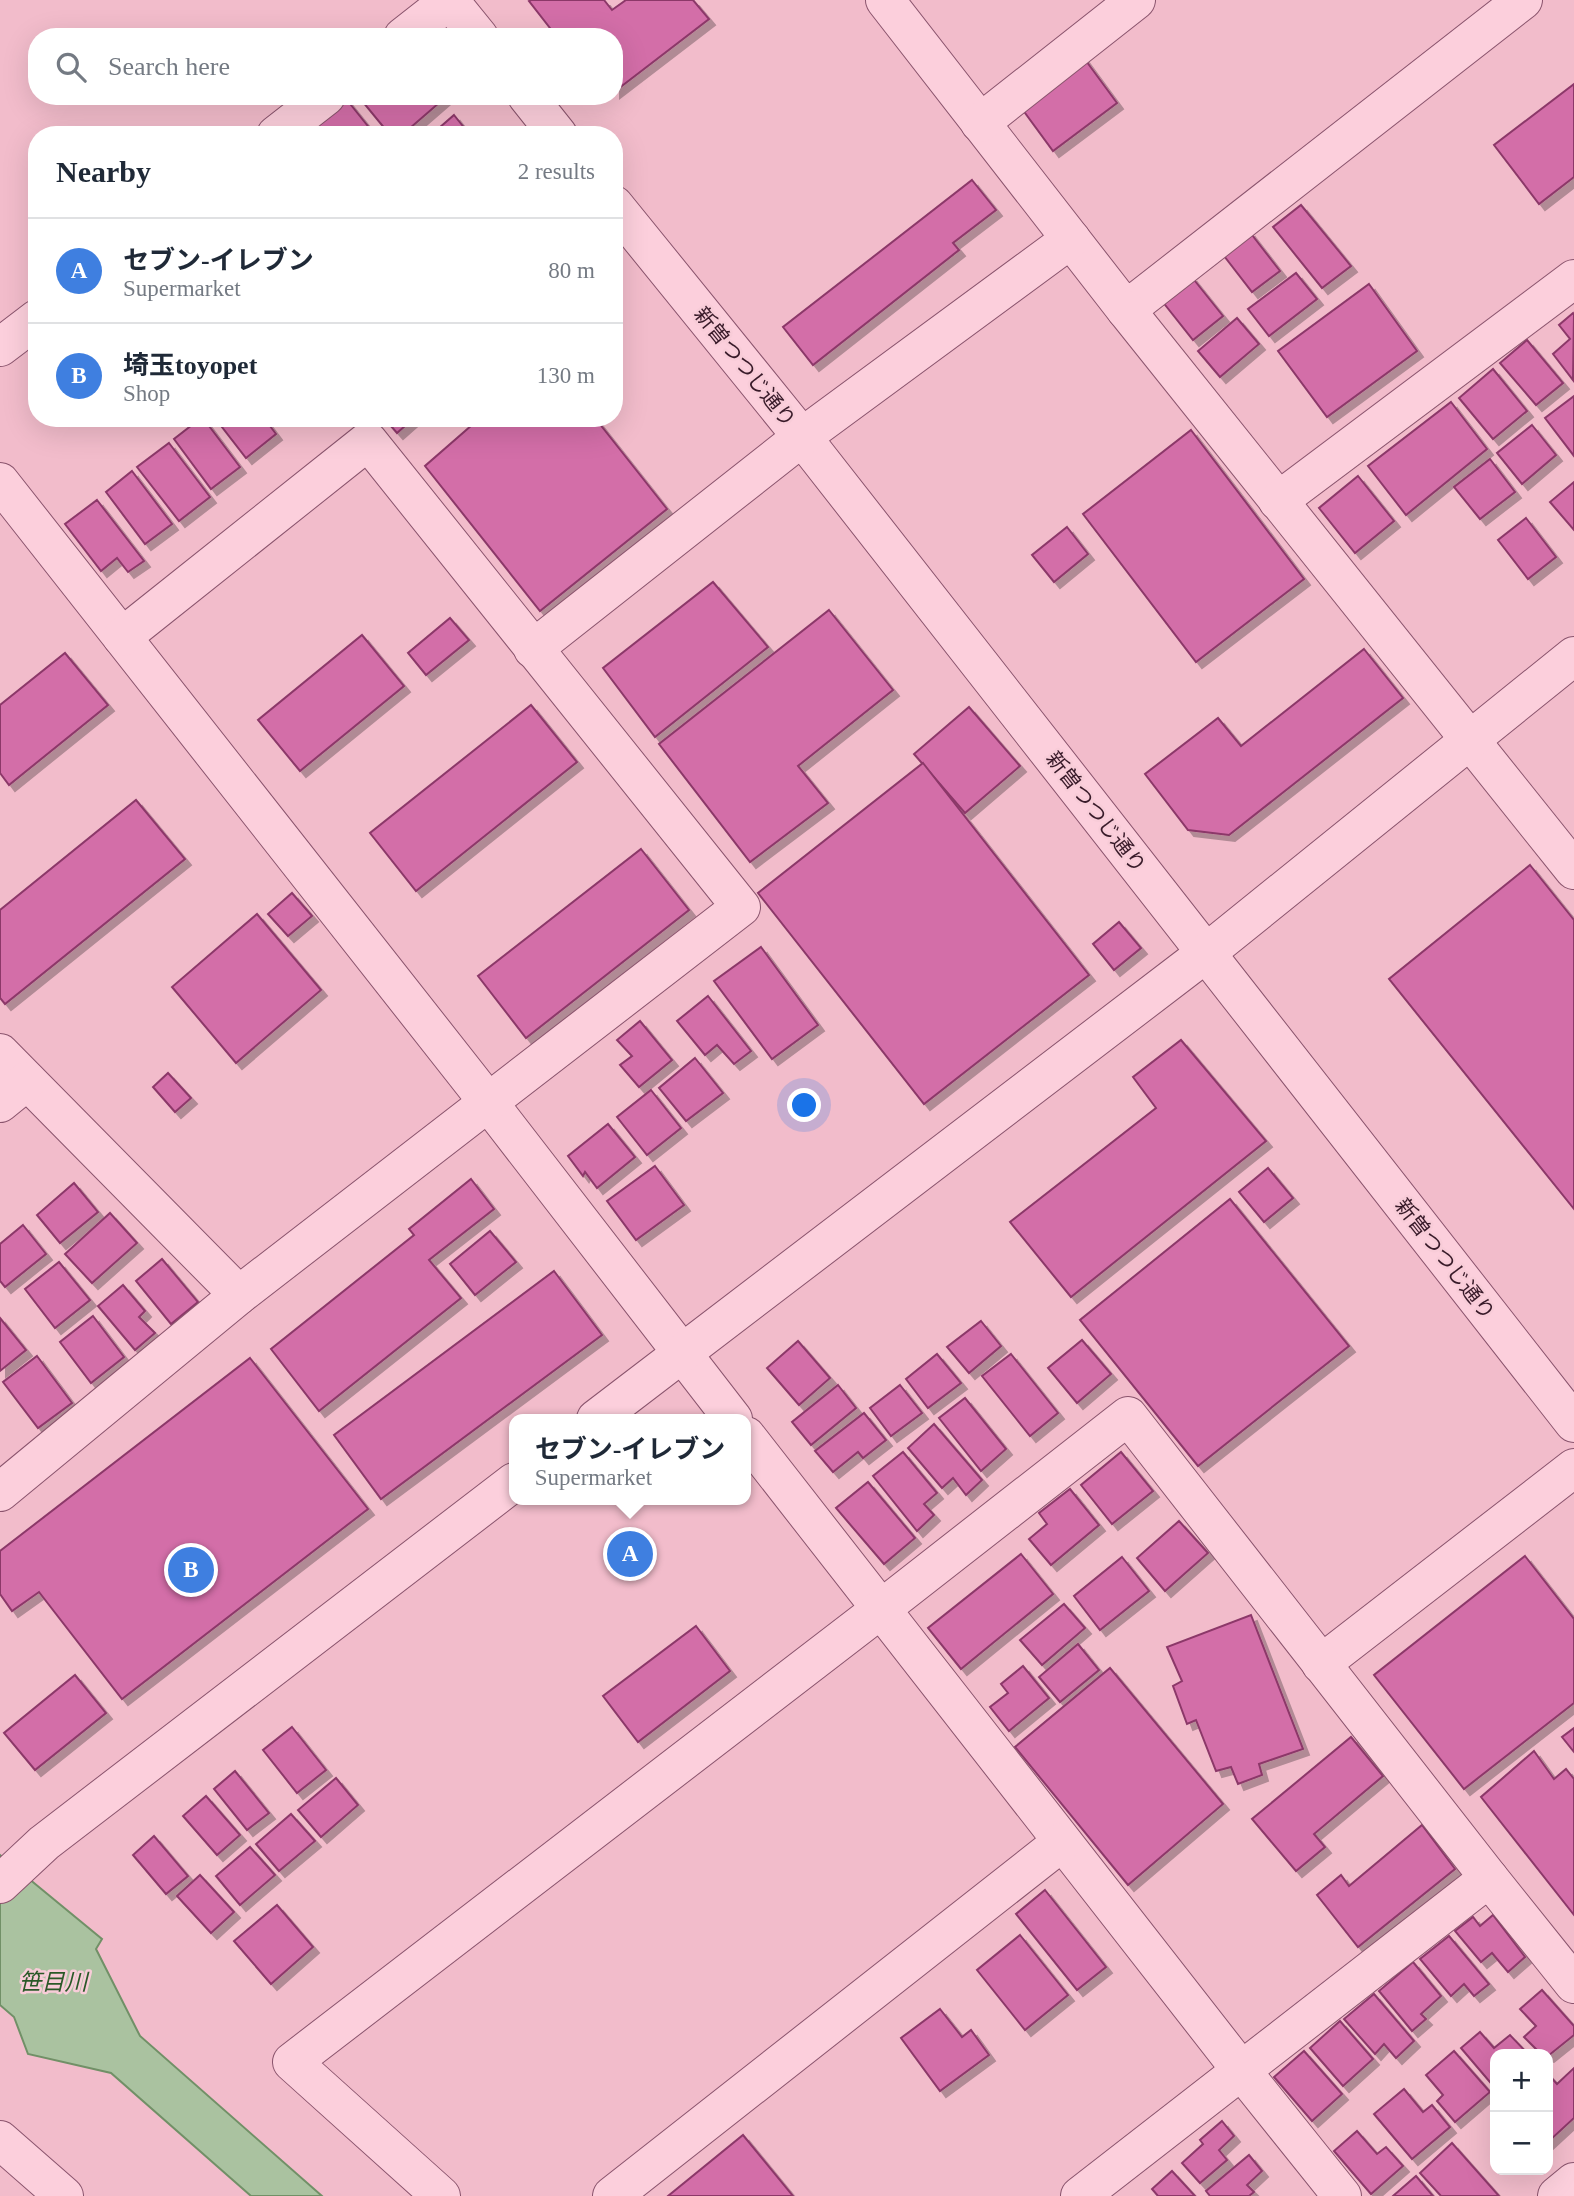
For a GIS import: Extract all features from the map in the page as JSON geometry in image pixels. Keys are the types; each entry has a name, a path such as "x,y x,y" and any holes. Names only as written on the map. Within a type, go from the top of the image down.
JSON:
{"street":[{"path":"414,28 450,0 472,28"},
{"path":"885,0 1126,310 1574,870"},
{"path":"980,122 1136,0"},
{"path":"1126,310 1523,0"},
{"path":"288,126 314,105"},
{"path":"534,105 551,126"},
{"name":"新曽つつじ通り","path":"623,216 802,438 1574,1423"},
{"path":"533,649 802,438 1071,239"},
{"path":"1279,502 1574,279"},
{"path":"0,347 28,326"},
{"path":"0,1492 239,1295 741,907 368,441 122,637"},
{"path":"0,482 488,1102 729,1414"},
{"path":"603,1414 1206,953 1574,656"},
{"path":"0,1053 14,1092 239,1295"},
{"path":"441,2196 292,2062 1128,1416 1574,1984"},
{"path":"751,1442 1342,2196"},
{"path":"1321,1664 1574,1468"},
{"path":"0,1884 34,1852 509,1486"},
{"path":"612,2196 1062,1842"},
{"path":"1080,2196 1489,1878"},
{"path":"0,2140 64,2196"},
{"path":"1557,2196 1574,2182"}],"water":[{"name":"笹目川","path":"0,1855 102,1939 96,1949 140,2036 322,2196 251,2196 111,2073 28,2054 14,2017 0,2005"}],"building":[{"path":"604,0 612,10 626,0 693,0 709,19 623,85 623,28 550,28 529,1"},
{"path":"1081,54 1117,103 1053,151 1017,102"},
{"path":"1574,84 1574,177 1539,204 1494,145"},
{"path":"341,105 351,105 368,126 316,126"},
{"path":"365,105 437,105 412,126 383,126"},
{"path":"454,115 463,126 441,126"},
{"path":"972,180 996,210 953,243 959,250 813,365 783,327"},
{"path":"1301,205 1351,266 1322,288 1273,227"},
{"path":"1249,231 1280,271 1252,292 1221,252"},
{"path":"1296,273 1317,299 1269,336 1248,309"},
{"path":"1191,276 1223,316 1193,340 1162,301"},
{"path":"1369,284 1417,351 1327,417 1278,351"},
{"path":"1573,313 1573,380 1553,354 1570,339 1559,325"},
{"path":"1237,318 1259,344 1220,377 1198,351"},
{"path":"1527,340 1563,383 1536,405 1500,363"},
{"path":"1493,369 1527,411 1493,439 1459,398"},
{"path":"1574,396 1574,456 1545,418"},
{"path":"1451,402 1487,449 1406,515 1368,466"},
{"path":"1532,425 1556,455 1522,484 1497,453"},
{"path":"189,427 210,427 240,467 211,489 174,439"},
{"path":"222,427 271,427 276,434 246,458"},
{"path":"392,427 404,427 397,433"},
{"path":"470,427 602,427 667,509 540,611 425,466"},
{"path":"1191,430 1304,579 1196,662 1083,514"},
{"path":"169,443 210,497 179,521 137,467"},
{"path":"1490,459 1515,492 1480,519 1454,487"},
{"path":"132,471 172,524 145,544 106,492"},
{"path":"1358,476 1394,521 1355,553 1319,508"},
{"path":"1574,482 1574,530 1550,502"},
{"path":"97,500 144,561 128,572 117,558 101,571 65,524"},
{"path":"1526,518 1556,557 1528,579 1498,540"},
{"path":"1067,527 1088,554 1054,582 1032,555"},
{"path":"713,582 768,647 655,737 603,668"},
{"path":"829,610 893,690 798,766 828,803 750,862 659,744"},
{"path":"450,618 469,640 426,675 408,653"},
{"path":"362,635 404,686 300,771 258,720"},
{"path":"1364,649 1403,698 1229,835 1188,830 1145,774 1218,718 1241,746"},
{"path":"65,653 108,705 9,785 0,773 0,705"},
{"path":"531,705 577,762 416,891 370,833"},
{"path":"969,707 1020,766 965,813 914,754"},
{"path":"923,763 1089,975 924,1104 758,893"},
{"path":"136,800 185,859 5,1004 0,998 0,910"},
{"path":"641,849 689,910 526,1038 478,976"},
{"path":"1530,865 1574,920 1574,1209 1389,979"},
{"path":"292,893 312,916 288,936 268,914"},
{"path":"257,914 321,990 236,1063 172,987"},
{"path":"1119,922 1141,948 1114,970 1093,944"},
{"path":"761,947 818,1025 772,1059 714,981"},
{"path":"708,996 751,1051 734,1064 717,1045 705,1055 677,1021"},
{"path":"640,1021 672,1060 639,1087 620,1065 632,1056 617,1040"},
{"path":"1181,1040 1266,1141 1071,1297 1010,1222 1156,1108 1133,1077"},
{"path":"695,1058 723,1093 686,1121 659,1088"},
{"path":"168,1073 191,1098 175,1112 153,1087"},
{"path":"651,1090 681,1128 647,1155 617,1117"},
{"path":"608,1124 635,1157 597,1188 585,1172 583,1176 568,1156"},
{"path":"655,1166 684,1205 636,1240 607,1201"},
{"path":"1268,1168 1293,1198 1264,1222 1239,1192"},
{"path":"471,1179 494,1209 429,1260 461,1298 319,1411 271,1349 414,1235 409,1229"},
{"path":"74,1183 98,1212 60,1243 37,1215"},
{"path":"1230,1199 1349,1346 1198,1466 1080,1320"},
{"path":"110,1213 137,1243 92,1283 65,1254"},
{"path":"23,1225 46,1254 5,1287 0,1281 0,1244"},
{"path":"490,1231 516,1262 475,1295 450,1264"},
{"path":"162,1259 198,1302 171,1324 136,1281"},
{"path":"59,1262 90,1300 55,1328 25,1289"},
{"path":"554,1271 602,1335 381,1499 334,1435"},
{"path":"123,1285 145,1311 139,1317 155,1333 135,1350 98,1306"},
{"path":"93,1316 124,1357 91,1383 60,1342"},
{"path":"0,1318 26,1350 0,1371"},
{"path":"981,1321 1001,1346 969,1373 947,1347"},
{"path":"1082,1340 1111,1374 1077,1403 1048,1368"},
{"path":"798,1341 830,1378 799,1405 767,1368"},
{"path":"937,1354 961,1383 928,1408 906,1379"},
{"path":"1011,1354 1058,1413 1030,1436 982,1376"},
{"path":"37,1356 72,1403 38,1428 3,1382"},
{"path":"250,1358 368,1509 122,1699 39,1592 12,1611 0,1594 0,1551"},
{"path":"838,1385 856,1408 811,1445 792,1422"},
{"path":"900,1385 922,1413 891,1436 870,1408"},
{"path":"965,1398 1006,1449 981,1471 939,1418"},
{"path":"864,1413 886,1440 863,1458 858,1452 833,1472 815,1451"},
{"path":"934,1424 982,1480 966,1495 953,1478 942,1488 908,1448"},
{"path":"903,1452 937,1493 924,1504 934,1515 917,1531 873,1476"},
{"path":"1121,1452 1153,1491 1112,1524 1081,1485"},
{"path":"868,1482 915,1538 884,1564 836,1508"},
{"path":"1070,1489 1099,1525 1051,1565 1029,1539 1047,1524 1039,1513"},
{"path":"1179,1521 1208,1553 1165,1591 1137,1558"},
{"path":"1021,1554 1053,1594 961,1669 928,1628"},
{"path":"1525,1556 1574,1619 1574,1703 1464,1789 1374,1675"},
{"path":"1122,1557 1149,1591 1100,1630 1074,1596"},
{"path":"1064,1604 1085,1628 1042,1665 1020,1640"},
{"path":"1251,1615 1303,1749 1259,1764 1262,1775 1238,1784 1231,1767 1216,1771 1196,1720 1187,1724 1173,1686 1182,1681 1167,1647"},
{"path":"696,1626 730,1671 638,1742 603,1696"},
{"path":"1078,1644 1099,1670 1060,1702 1039,1677"},
{"path":"1023,1666 1049,1698 1009,1731 990,1707 1008,1693 1001,1684"},
{"path":"1110,1668 1223,1804 1128,1885 1015,1747"},
{"path":"75,1675 106,1713 35,1770 4,1733"},
{"path":"292,1727 326,1770 297,1793 263,1750"},
{"path":"1574,1728 1574,1752 1562,1737"},
{"path":"1351,1737 1383,1776 1314,1834 1325,1847 1296,1871 1252,1819"},
{"path":"1534,1751 1554,1779 1566,1769 1574,1779 1574,1915 1481,1797"},
{"path":"235,1771 269,1813 247,1830 214,1789"},
{"path":"336,1778 358,1805 321,1837 298,1810"},
{"path":"206,1796 240,1835 217,1855 183,1816"},
{"path":"291,1814 315,1841 279,1871 256,1844"},
{"path":"1422,1825 1455,1869 1358,1947 1317,1895 1341,1875 1349,1886"},
{"path":"154,1836 188,1876 166,1894 133,1855"},
{"path":"250,1847 275,1875 240,1905 216,1876"},
{"path":"200,1875 234,1912 211,1933 177,1896"},
{"path":"1045,1890 1106,1967 1077,1990 1016,1914"},
{"path":"277,1905 313,1947 271,1984 234,1941"},
{"path":"1493,1915 1525,1957 1508,1972 1492,1953 1481,1962 1455,1931 1473,1917 1480,1926"},
{"path":"1020,1935 1068,1995 1025,2030 977,1970"},
{"path":"1449,1936 1489,1984 1474,1996 1464,1984 1451,1996 1420,1959"},
{"path":"1413,1962 1441,1996 1421,2014 1426,2019 1412,2031 1379,1991"},
{"path":"1542,1990 1574,2026 1574,2035 1553,2052 1553,2049 1536,2049 1524,2037 1536,2026 1520,2009"},
{"path":"1374,1994 1414,2041 1396,2058 1384,2044 1375,2054 1344,2019"},
{"path":"940,2009 962,2037 971,2030 989,2055 940,2091 901,2038"},
{"path":"1340,2021 1373,2059 1343,2086 1310,2048"},
{"path":"1480,2032 1494,2048 1510,2035 1523,2049 1490,2049 1490,2082 1461,2048"},
{"path":"1304,2051 1342,2094 1312,2121 1274,2077"},
{"path":"1454,2051 1490,2092 1455,2122 1437,2101 1443,2095 1426,2075"},
{"path":"1574,2068 1574,2118 1553,2137 1553,2080 1557,2084"},
{"path":"1404,2089 1423,2112 1432,2105 1450,2127 1412,2159 1374,2114"},
{"path":"1222,2121 1234,2136 1219,2150 1227,2160 1200,2183 1182,2163 1203,2144 1200,2140"},
{"path":"1357,2131 1377,2154 1386,2147 1403,2166 1371,2194 1334,2151"},
{"path":"743,2135 793,2196 668,2196"},
{"path":"1452,2143 1499,2196 1441,2196 1420,2173"},
{"path":"1249,2155 1262,2171 1247,2185 1254,2192 1249,2196 1210,2196 1206,2191"},
{"path":"1172,2171 1195,2196 1158,2196 1152,2189"},
{"path":"1416,2176 1433,2196 1393,2196"}],"place":[{"name":"セブン-イレブン","path":"630,1554"},
{"name":"埼玉toyopet","path":"191,1570"}]}
